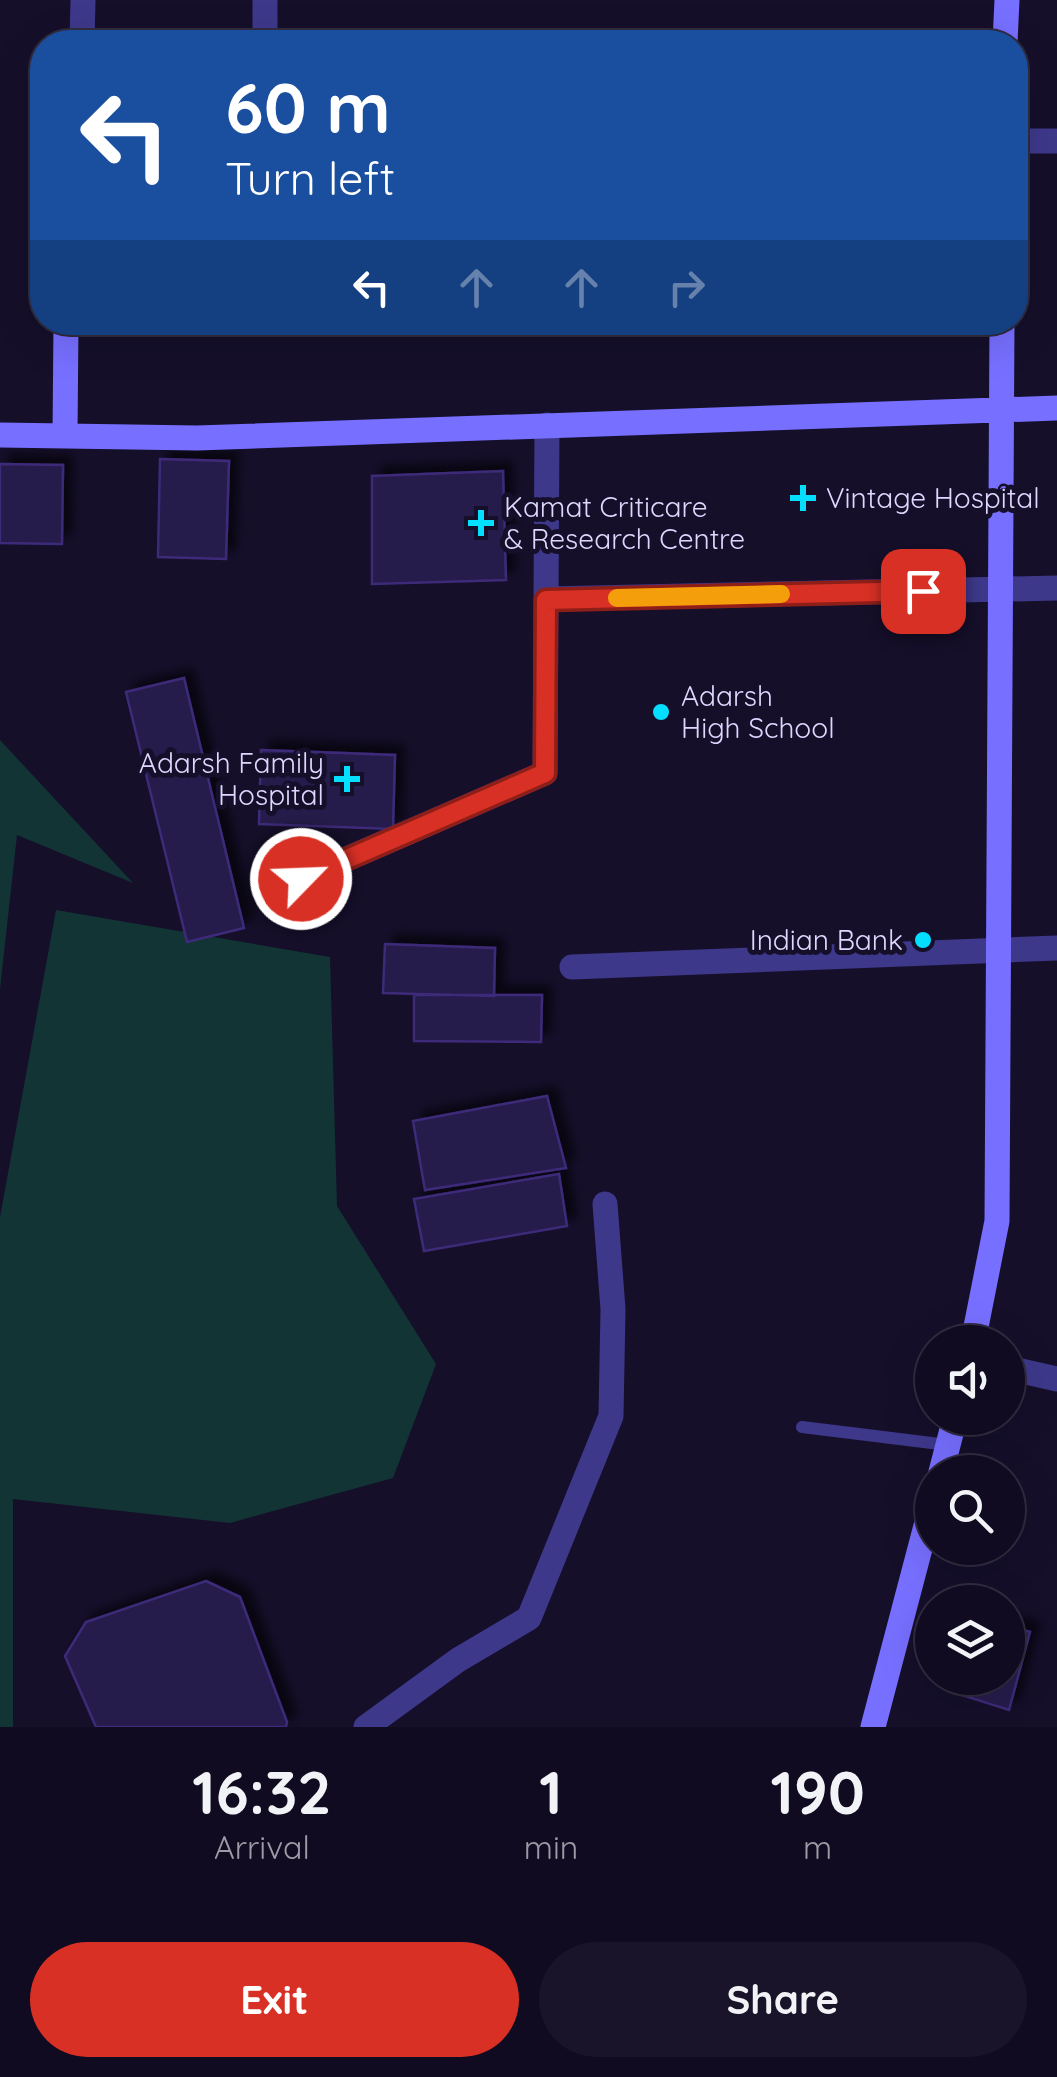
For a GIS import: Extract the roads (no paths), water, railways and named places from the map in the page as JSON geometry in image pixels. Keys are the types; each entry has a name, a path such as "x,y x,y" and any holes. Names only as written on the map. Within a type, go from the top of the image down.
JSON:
{"main road":[{"path":"1006,30 1007,0"},
{"path":"65,436 66,335"},
{"path":"977,1325 998,1221 1002,335"},
{"path":"0,435 198,438 1057,408"},
{"path":"945,1455 951,1435"},
{"path":"873,1727 916,1565"}],"street":[{"path":"82,30 83,0"},
{"path":"265,30 266,0"},
{"path":"1028,141 1057,142"},
{"path":"266,894 545,773 547,425"},
{"path":"546,600 1057,588"},
{"path":"572,967 1057,948"},
{"path":"366,1727 458,1660 529,1618 611,1416 613,1308 605,1204"},
{"path":"1025,1372 1057,1379"}],"lane":[{"path":"802,1428 948,1445"}],"place":[{"name":"Vintage Hospital","path":"803,498"},
{"name":"Kamat Criticare & Research Centre","path":"481,523"},
{"name":"Adarsh High School","path":"661,712"},
{"name":"Adarsh Family Hospital","path":"347,779"},
{"name":"Indian Bank","path":"923,940"}]}
